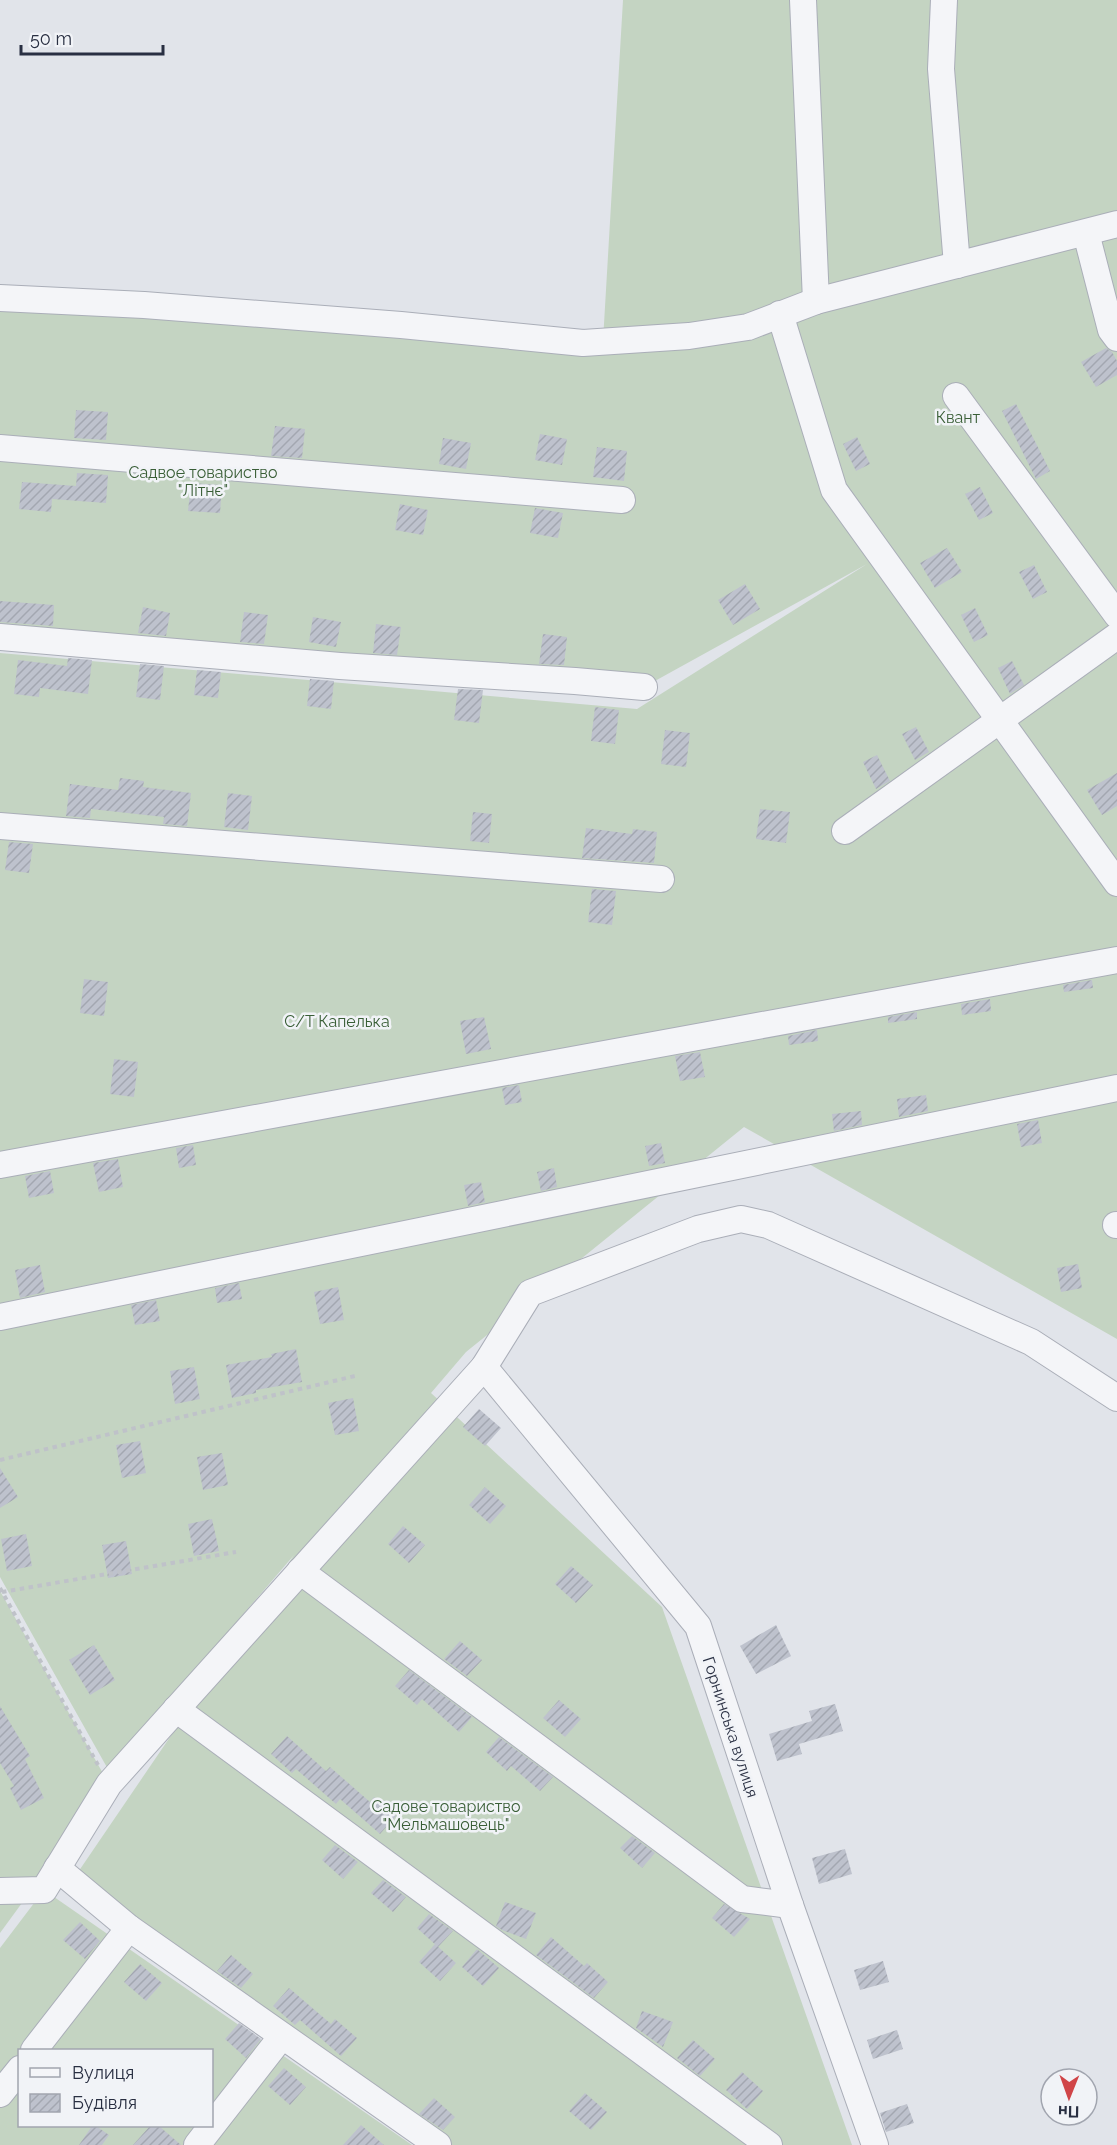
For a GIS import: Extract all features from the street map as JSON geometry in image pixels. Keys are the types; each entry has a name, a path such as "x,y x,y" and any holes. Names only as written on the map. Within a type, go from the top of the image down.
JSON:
{"street":[{"path":"803,0 816,301"},
{"path":"944,0 941,69 957,265"},
{"path":"0,298 344,321 583,343 748,327 816,301 1117,225"},
{"path":"1086,233 1111,330 1117,338"},
{"path":"780,314 834,490 1117,883"},
{"path":"956,396 1117,615"},
{"path":"0,448 622,500"},
{"path":"845,831 1117,636"},
{"path":"0,637 340,666 644,687"},
{"path":"0,826 661,879"},
{"path":"0,1165 1117,960"},
{"path":"0,1317 1117,1088"},
{"path":"0,1892 44,1890 109,1784 484,1367 530,1293 698,1229 741,1219 768,1225 1031,1342 1117,1398"},
{"name":"Горнинська вулиця","path":"484,1367 698,1626 790,1905 875,2145"},
{"path":"300,1571 742,1899 790,1905"},
{"path":"176,1709 770,2145"},
{"path":"57,1868 129,1928 438,2145"},
{"path":"35,2049 129,1928"},
{"path":"213,2124 282,2036"},
{"path":"0,2094 18,2072"},
{"path":"197,2145 211,2127"}],"path":[{"path":"0,1460 355,1376"},
{"path":"109,1784 1,1590 236,1552"}],"green space":[{"path":"623,0 1117,0 1117,1339 744,1127 466,1352 431,1393 662,1607 852,2145 439,2145 72,1881 294,1555 109,1771 0,1577 0,653 637,709 867,564 644,687 0,637 0,292 603,341"},
{"path":"0,1591 109,1784 0,1933"},
{"path":"44,1890 412,2145 0,2145 0,1948"}],"building":[{"path":"1106,348 1112,352 1117,361 1117,375 1096,387 1081,362"},
{"path":"1016,404 1050,471 1036,479 1002,411"},
{"path":"76,410 108,412 106,440 74,438"},
{"path":"275,426 305,429 302,458 271,456"},
{"path":"540,434 567,439 562,465 535,460"},
{"path":"857,437 870,464 856,471 843,444"},
{"path":"443,438 471,443 466,469 439,464"},
{"path":"597,447 627,451 624,481 593,477"},
{"path":"77,473 108,475 106,503 52,499 51,512 19,509 22,482 76,486"},
{"path":"191,483 222,485 220,513 188,511"},
{"path":"980,487 993,513 979,520 965,494"},
{"path":"400,504 428,510 423,535 395,530"},
{"path":"535,508 563,513 558,538 530,533"},
{"path":"947,548 962,572 935,588 920,563"},
{"path":"1034,565 1047,592 1033,599 1019,572"},
{"path":"745,584 760,609 733,625 718,600"},
{"path":"0,601 54,605 53,626 0,622"},
{"path":"143,607 170,613 166,636 138,633"},
{"path":"975,608 988,635 974,642 961,615"},
{"path":"244,612 268,615 264,644 240,642"},
{"path":"313,617 341,622 336,647 309,642"},
{"path":"376,624 401,627 397,655 373,653"},
{"path":"543,634 567,637 564,665 539,664"},
{"path":"68,658 92,660 88,694 40,688 39,697 14,694 18,660 67,666"},
{"path":"1012,661 1024,685 1010,694 998,668"},
{"path":"140,664 164,666 160,700 136,697"},
{"path":"197,670 221,672 218,698 194,695"},
{"path":"310,679 334,681 331,709 307,706"},
{"path":"458,689 483,690 479,723 454,720"},
{"path":"595,707 619,710 615,744 591,741"},
{"path":"916,727 929,752 915,760 902,734"},
{"path":"665,730 690,733 686,767 661,764"},
{"path":"877,755 890,781 876,789 863,762"},
{"path":"1117,773 1117,806 1102,815 1087,790"},
{"path":"120,778 144,781 143,787 191,793 187,826 163,824 164,817 91,809 90,818 66,816 70,784 118,790"},
{"path":"228,793 252,796 248,830 224,827"},
{"path":"760,809 790,812 786,843 756,839"},
{"path":"473,812 492,814 489,843 470,841"},
{"path":"586,828 632,834 633,829 657,832 654,863 582,858"},
{"path":"9,842 33,844 29,873 5,870"},
{"path":"592,889 616,891 612,925 588,922"},
{"path":"84,979 108,982 104,1016 80,1013"},
{"path":"1092,980 1093,988 1064,992 1063,985"},
{"path":"990,999 991,1011 962,1015 961,1004"},
{"path":"917,1012 917,1019 888,1023 888,1017"},
{"path":"484,1017 491,1049 466,1054 460,1021"},
{"path":"817,1030 818,1041 789,1045 788,1036"},
{"path":"700,1052 705,1077 680,1081 675,1056"},
{"path":"114,1059 138,1062 134,1097 110,1094"},
{"path":"519,1085 522,1102 505,1105 502,1088"},
{"path":"926,1095 928,1111 899,1117 897,1099"},
{"path":"861,1111 862,1125 834,1131 832,1114"},
{"path":"1038,1120 1042,1143 1021,1147 1017,1124"},
{"path":"661,1143 665,1163 649,1166 645,1146"},
{"path":"193,1145 196,1165 179,1168 176,1148"},
{"path":"118,1159 123,1187 99,1192 93,1163"},
{"path":"554,1168 557,1187 541,1191 537,1172"},
{"path":"50,1171 54,1193 29,1198 25,1176"},
{"path":"481,1182 485,1202 468,1206 464,1185"},
{"path":"1078,1264 1082,1288 1061,1292 1057,1268"},
{"path":"40,1265 45,1292 20,1298 15,1270"},
{"path":"239,1283 242,1299 217,1303 215,1288"},
{"path":"338,1287 344,1320 320,1324 314,1292"},
{"path":"156,1300 160,1321 135,1325 131,1305"},
{"path":"296,1349 302,1382 256,1390 256,1393 232,1398 226,1365 272,1357 271,1354"},
{"path":"194,1367 200,1399 175,1404 170,1371"},
{"path":"353,1398 359,1431 335,1435 328,1403"},
{"path":"479,1409 501,1428 485,1446 463,1427"},
{"path":"140,1441 146,1473 122,1478 116,1445"},
{"path":"222,1453 228,1485 203,1490 197,1457"},
{"path":"0,1468 18,1497 0,1508"},
{"path":"485,1487 506,1506 490,1524 469,1505"},
{"path":"212,1519 219,1551 194,1556 188,1524"},
{"path":"403,1526 425,1545 409,1563 388,1544"},
{"path":"26,1534 32,1566 7,1571 1,1539"},
{"path":"126,1541 132,1574 108,1578 102,1545"},
{"path":"571,1566 593,1585 576,1603 555,1584"},
{"path":"776,1625 791,1656 756,1674 740,1646"},
{"path":"460,1641 482,1660 467,1676 444,1659"},
{"path":"94,1645 115,1680 90,1695 69,1660"},
{"path":"409,1670 472,1717 459,1732 422,1699 417,1705 395,1686"},
{"path":"559,1700 581,1719 565,1737 543,1718"},
{"path":"835,1704 843,1731 799,1744 802,1754 777,1761 769,1734 812,1721 809,1711"},
{"path":"0,1706 30,1756 25,1759 44,1798 21,1810 10,1788 14,1786 0,1763"},
{"path":"287,1736 326,1771 330,1767 370,1802 374,1797 396,1816 380,1834 340,1799 336,1804 296,1769 292,1773 271,1754"},
{"path":"499,1737 553,1777 540,1791 511,1766 507,1771 486,1752"},
{"path":"632,1836 655,1853 642,1868 620,1848"},
{"path":"335,1845 358,1862 343,1879 322,1860"},
{"path":"845,1849 852,1874 819,1884 812,1858"},
{"path":"383,1880 406,1897 393,1912 371,1893"},
{"path":"505,1902 536,1913 526,1939 496,1926"},
{"path":"724,1904 750,1919 734,1937 712,1918"},
{"path":"429,1914 453,1931 438,1947 417,1928"},
{"path":"80,1922 100,1941 85,1959 63,1940"},
{"path":"551,1937 584,1966 587,1963 608,1982 594,1998 536,1955"},
{"path":"435,1944 456,1963 440,1981 419,1962"},
{"path":"477,1949 499,1968 483,1986 462,1967"},
{"path":"231,1955 253,1974 241,1988 217,1971"},
{"path":"883,1961 889,1982 860,1990 854,1970"},
{"path":"140,1964 162,1983 146,2001 124,1982"},
{"path":"289,1988 331,2024 335,2019 357,2038 341,2056 300,2020 295,2025 273,2006"},
{"path":"642,2011 673,2022 663,2047 636,2028"},
{"path":"239,2023 261,2039 246,2058 225,2039"},
{"path":"897,2030 903,2049 873,2059 867,2040"},
{"path":"693,2040 715,2059 700,2076 677,2058"},
{"path":"284,2068 306,2087 290,2105 268,2086"},
{"path":"742,2072 763,2091 747,2109 726,2090"},
{"path":"585,2093 607,2112 591,2130 569,2111"},
{"path":"434,2098 455,2117 443,2130 419,2114"},
{"path":"907,2104 914,2123 886,2132 880,2113"},
{"path":"361,2125 384,2145 343,2145"},
{"path":"91,2127 97,2127 109,2135 102,2145 79,2145"},
{"path":"149,2127 160,2127 181,2145 133,2145"}],"park label":[{"name":"Квант","path":"958,417"},
{"name":"Садвое товариство \"Літнє\"","path":"203,481"},
{"name":"С/Т Капелька","path":"337,1021"},
{"name":"Садове товариство \"Мельмашовець\"","path":"446,1815"}]}
